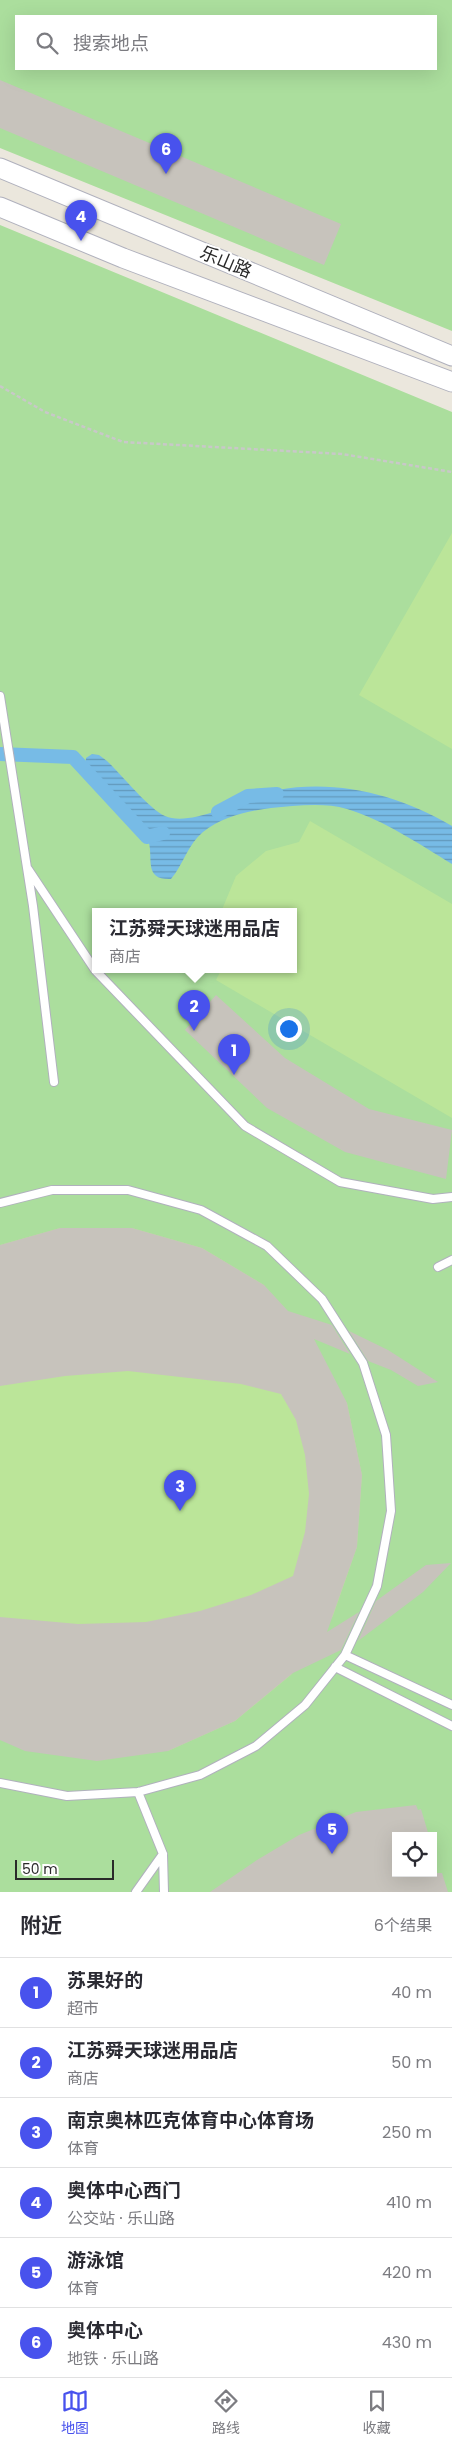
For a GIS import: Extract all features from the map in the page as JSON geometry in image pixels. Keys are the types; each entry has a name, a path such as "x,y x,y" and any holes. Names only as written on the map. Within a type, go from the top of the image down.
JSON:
{"street":[{"name":"乐山路","path":"0,168 452,356"},
{"name":"乐山路","path":"0,206 123,258 452,382"}],"lane":[{"path":"0,696 26,866 54,1082"},
{"path":"26,866 92,965"},
{"path":"98,973 244,1126 340,1182 433,1199 452,1197"},
{"path":"0,1203 52,1190 128,1190 201,1210 267,1246 322,1299 363,1363 386,1435 391,1511 377,1586 345,1655 305,1705 256,1746 200,1775 138,1792 67,1796 0,1783"},
{"path":"438,1267 452,1260"},
{"path":"345,1655 452,1705"},
{"path":"335,1667 452,1726"},
{"path":"138,1792 163,1854 164,1892"},
{"path":"136,1892 163,1854"}],"path":[{"path":"0,386 45,412 123,442 342,454 452,472"}],"green space":[{"path":"0,0 452,0 452,331 0,148"},
{"path":"0,225 452,412 452,1892 0,1892"},
{"path":"452,533 452,749 359,695"},
{"path":"310,821 452,904 452,1118 216,980 220,973 297,973 297,908 223,908 236,876 266,851 299,842"},
{"path":"60,1228 132,1228 202,1248 264,1285 347,1403 362,1475 357,1547 333,1616 291,1675 235,1721 168,1751 0,1740 0,1245"}],"water":[{"path":"92,754 99,755 107,761 158,812 176,819 205,815 265,793 300,787 345,788 389,798 432,815 452,826 452,864 374,819 347,809 319,805 253,811 218,822 198,837 189,848 171,879 162,878 153,873 148,840 139,821 132,811 98,781 87,766 86,758"}],"building":[{"path":"0,80 341,224 324,265 0,128"},
{"path":"216,995 285,1058 369,1109 452,1130 446,1179 345,1152 267,1108 185,1030"},
{"path":"60,1228 132,1228 202,1248 264,1285 288,1311 332,1325 350,1354 314,1339 347,1403 362,1475 357,1547 327,1632 359,1612 341,1650 293,1673 235,1721 168,1751 97,1761 25,1751 0,1740 0,1617 78,1624 146,1622 200,1611 251,1595 293,1576 305,1532 309,1494 305,1455 296,1420 281,1394 241,1384 128,1371 65,1376 0,1386 0,1245"},
{"path":"349,1331 388,1350 438,1382 418,1386 391,1370 368,1361"},
{"path":"451,1563 423,1592 358,1641 376,1601 426,1565"},
{"path":"416,1805 418,1810 421,1809 428,1832 392,1832 392,1877 437,1877 437,1873 442,1873 448,1892 210,1892 257,1860 299,1835 356,1812"}],"waterway":[{"path":"0,754 73,757 147,837 163,833"},
{"path":"218,812 248,796 277,794"}],"place":[{"name":"奥体中心","path":"166,174"},
{"name":"奥体中心西门","path":"81,241"},
{"name":"江苏舜天球迷用品店","path":"194,1031"},
{"name":"苏果好的","path":"234,1075"},
{"name":"南京奥林匹克体育中心体育场","path":"180,1511"},
{"name":"游泳馆","path":"332,1854"}]}
